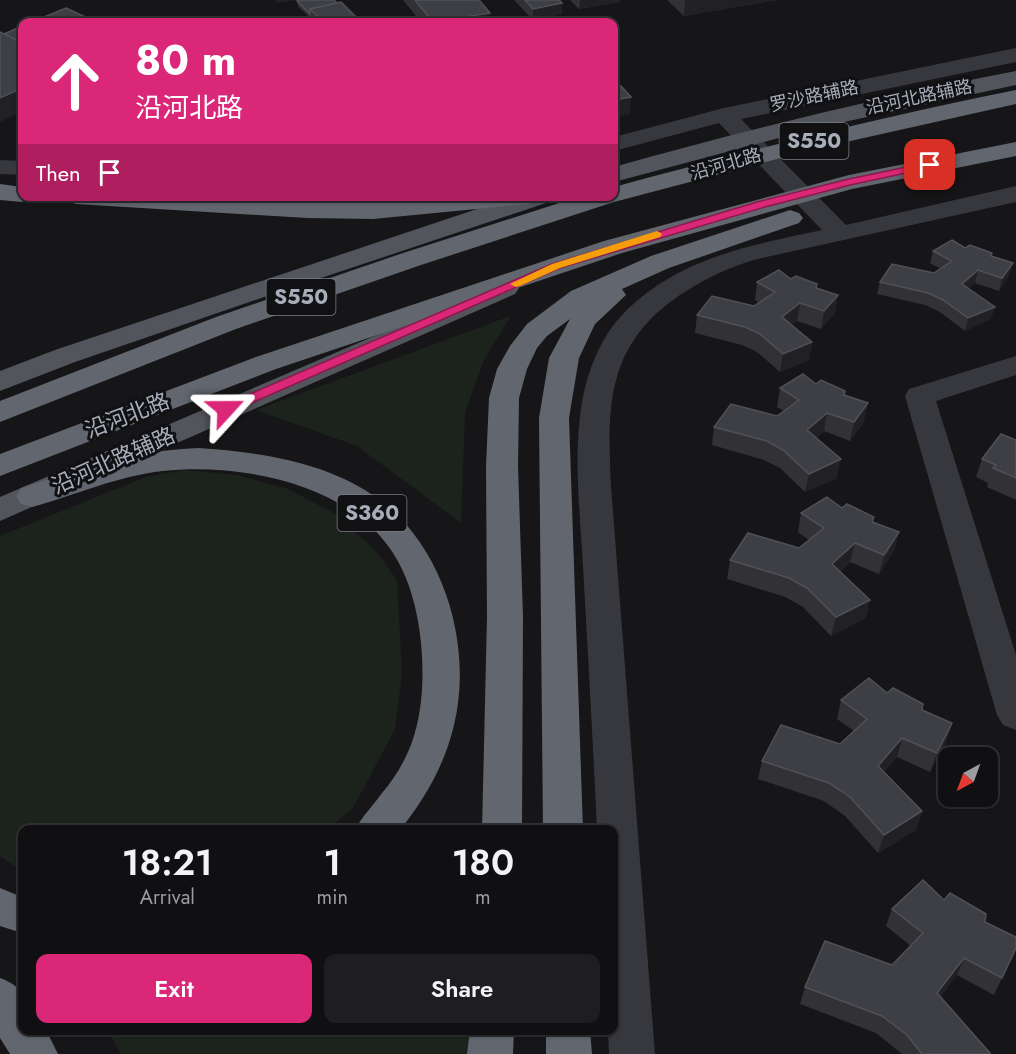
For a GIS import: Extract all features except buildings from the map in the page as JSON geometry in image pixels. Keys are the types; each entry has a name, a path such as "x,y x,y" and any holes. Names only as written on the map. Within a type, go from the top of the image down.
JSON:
{"highway":[{"path":"970,86 1016,82"},
{"name":"沿河北路","path":"618,194 776,150 938,112 1016,97"},
{"name":"沿河北路","path":"0,466 266,363 556,266 761,204 849,182 1016,149"},
{"path":"502,825 504,398 524,346 537,330 581,297 660,262 970,157"},
{"path":"0,192 18,194"},
{"path":"158,201 307,210 373,211 476,201"},
{"name":"S550","path":"0,412 226,323 412,259 592,201"},
{"path":"563,825 554,418 564,358 584,320 617,291 660,262"},
{"name":"S360","path":"32,496 133,464 183,459 228,460 279,468 324,483 358,502 391,528 418,566 431,603 440,651 439,708 428,753 395,809 380,825"},
{"path":"0,907 18,914"},
{"path":"0,998 18,1028"},
{"path":"22,1035 34,1054"},
{"path":"490,1054 492,1035"},
{"path":"568,1035 569,1054"}],"main road":[{"name":"沿河北路辅路","path":"618,174 769,131 970,86 1016,78"},
{"path":"0,382 65,356 254,291 528,201"},
{"name":"沿河北路辅路","path":"0,510 556,266"}],"street":[{"name":"罗沙路辅路","path":"618,143 724,115 1016,55"},
{"path":"724,115 841,234"},
{"path":"0,167 18,168"},
{"path":"617,825 593,432 598,392 609,359 627,327 676,285 718,263 766,250 1016,194"},
{"path":"1016,365 920,396 1016,715"},
{"path":"618,839 632,1054"}],"shaded area":[{"path":"511,316 485,358 465,412 461,523 357,446 256,410"},
{"path":"184,470 237,475 288,489 334,513 376,551 397,580 402,674 395,729 353,808 332,825 18,825 18,868 0,856 0,536 146,477"},
{"path":"110,1035 489,1035 492,1054 121,1054"}],"slow traffic":[{"path":"516,284 556,266 657,234"}],"route":[{"path":"226,409 556,266 761,204 930,165"}]}
